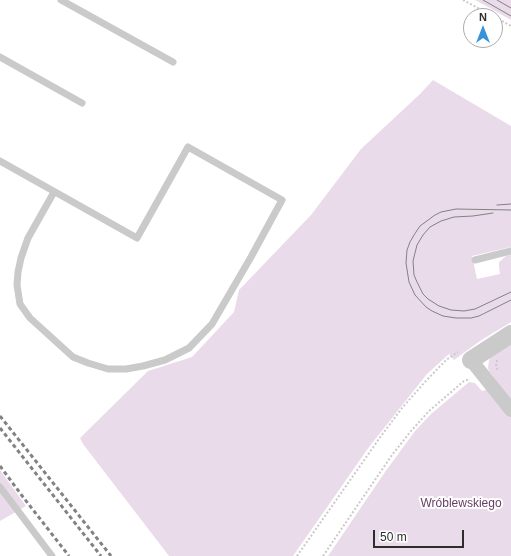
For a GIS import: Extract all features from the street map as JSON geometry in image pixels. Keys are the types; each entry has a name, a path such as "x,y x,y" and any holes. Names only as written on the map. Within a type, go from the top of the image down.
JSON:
{"street":[{"path":"511,334 465,355 511,410"}],"lane":[{"path":"61,0 174,62"},
{"path":"0,57 82,103"},
{"path":"0,161 137,238 188,147 282,200 212,324 189,348 165,360 143,366 126,369 108,369 88,364 73,357 30,318 20,304 17,285 21,258 28,238 54,192"},
{"path":"475,260 511,251"},
{"path":"0,487 52,556"}],"path":[{"path":"464,0 478,8"},
{"path":"297,556 402,408 446,360 465,355"},
{"path":"323,556 392,455 411,431 434,407 464,381 471,378"}],"green space":[{"path":"475,0 511,0 511,20 503,15 503,8 488,7"},
{"path":"433,80 511,126 511,247 472,256 477,279 500,274 499,262 511,254 511,322 480,341 454,360 449,354 427,374 369,447 293,556 169,556 83,444 80,438 148,371 192,357 234,312 239,290 311,215 361,149"},
{"path":"511,344 511,401 488,368 491,357"},
{"name":"Wróblewskiego","path":"469,382 475,383 483,391 488,389 511,417 511,556 328,556 385,472 415,431 431,414"},
{"path":"0,470 26,506 0,521"}],"tram line":[{"path":"483,0 511,16"},
{"path":"497,0 511,8"},
{"path":"497,205 511,204"},
{"path":"511,210 456,209 441,212 435,215 420,226 414,235 407,250 406,263 409,282 415,295 426,307 443,316 471,318 479,316 511,300"},
{"path":"493,213 454,217 441,221 430,227 417,245 413,261 414,275 423,294 428,299 439,306 451,310 464,311 475,309 511,292"}],"railway":[{"path":"0,416 111,556"},
{"path":"0,428 101,556"},
{"path":"0,466 69,556"}]}
